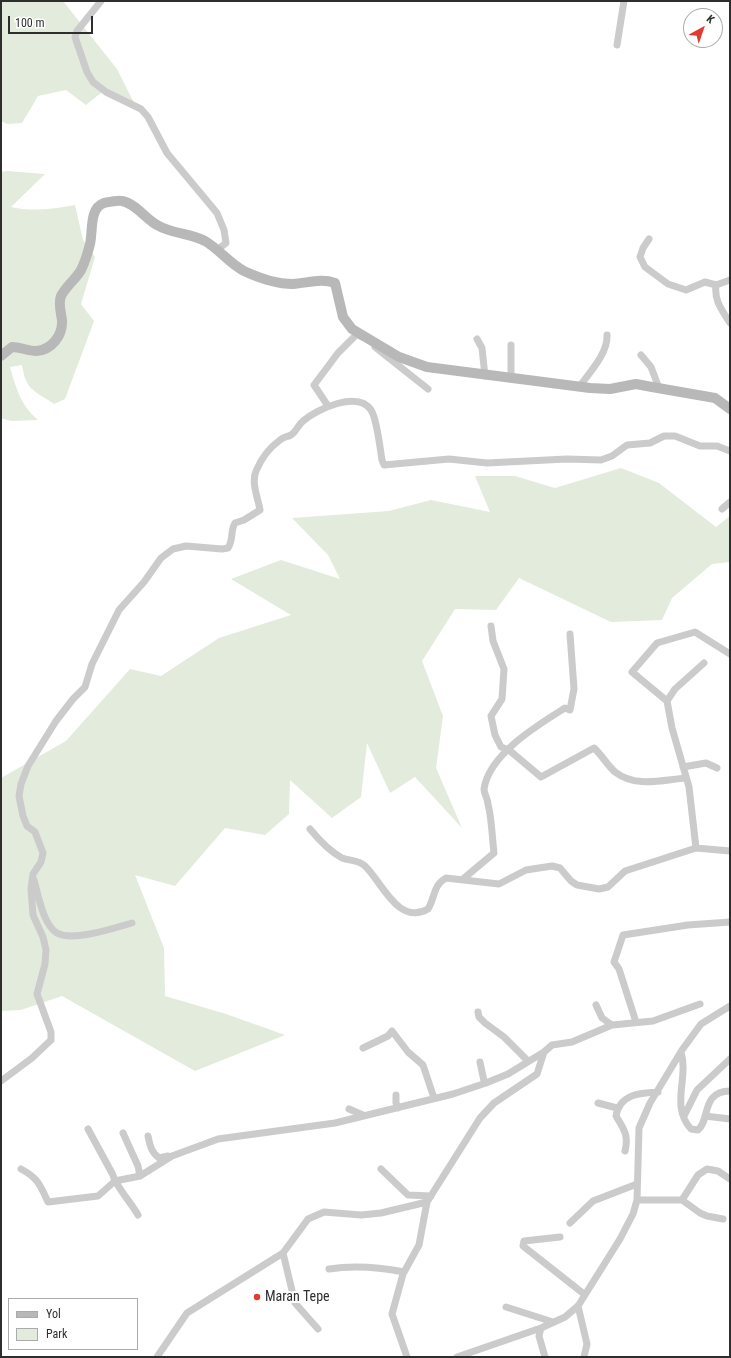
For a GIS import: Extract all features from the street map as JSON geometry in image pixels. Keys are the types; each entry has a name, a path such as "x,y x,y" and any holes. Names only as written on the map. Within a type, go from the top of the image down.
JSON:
{"street":[{"path":"101,1 77,31 75,37 87,72 93,82 106,92 141,109 148,117 167,153 217,213 224,230 226,243 217,250"},
{"path":"617,45 624,1"},
{"path":"1,356 12,347 34,351 44,350 58,338 62,324 60,301 62,295 81,270 90,243 93,219 98,208 103,204 122,201 132,205 157,225 171,231 189,234 206,242 242,270 276,283 292,284 325,280 334,283 343,317 357,334 428,390"},
{"path":"649,239 643,248 640,257 645,267 668,284 686,290 705,282 716,285 730,280"},
{"path":"716,285 715,295 717,303 730,323"},
{"path":"357,334 399,357 427,367 485,376 610,389 636,384 715,398 730,409"},
{"path":"328,406 314,385 338,353 357,334"},
{"path":"580,386 598,361 608,341 607,335"},
{"path":"477,339 482,348 485,376"},
{"path":"511,345 511,379"},
{"path":"641,356 652,367 659,388"},
{"path":"1,1081 27,1062 51,1040 51,1032 37,994 45,964 46,950 43,937 33,915 31,889 33,874 41,862 43,853 35,832 27,826 23,816 19,796 21,784 28,766 56,721 73,699 85,687 92,664 119,610 144,582 161,558 173,550 186,546 222,549 228,548 232,542 232,528 235,523 244,520 260,510 255,487 255,473 265,454 280,439 292,434 302,422 328,406 353,400 362,401 371,409 384,464 449,459 487,463 567,459 601,460 612,456 627,445 650,443 664,436 675,436 700,446 717,446 730,451"},
{"path":"722,509 730,502"},
{"path":"492,626 494,641 504,669 502,699 491,716 495,735 501,747 509,750 541,777 594,748 614,771 627,780 637,782 686,778"},
{"path":"696,848 689,787 682,767 667,701 632,672 657,643 695,632 730,654"},
{"path":"463,879 494,853 488,803 484,790 491,769 533,728 565,708 570,710 574,689 570,634"},
{"path":"667,701 675,689 704,663"},
{"path":"682,767 706,763 717,768"},
{"path":"310,829 323,845 342,858 361,863 366,867 389,899 408,911 416,913 428,909 439,882 446,878 499,884 526,870 552,866 560,868 571,881 578,885 599,889 608,887 626,871 696,848 730,851"},
{"path":"33,874 46,920 56,932 67,936 82,935 132,923"},
{"path":"636,1022 618,969 614,962 623,935 688,925 730,922"},
{"path":"148,1136 150,1149 159,1158 172,1156 218,1139 334,1123 366,1116 486,1083 508,1074 544,1052 552,1045 572,1042 612,1025 653,1021 700,1004"},
{"path":"596,1005 602,1018 612,1025"},
{"path":"457,1357 541,1328 565,1317 578,1306 632,1218 637,1200 639,1128 681,1052 701,1024 730,1006"},
{"path":"478,1012 479,1017 485,1023 504,1037 528,1061"},
{"path":"363,1048 388,1036 392,1031 408,1052 422,1065 434,1098"},
{"path":"407,1357 392,1314 404,1272 419,1245 429,1199 480,1118 494,1103 537,1074 544,1052"},
{"path":"681,1052 684,1071 679,1102 690,1127 696,1130 702,1127 704,1116 710,1101 724,1092 730,1091"},
{"path":"684,1116 697,1090 730,1059"},
{"path":"480,1062 484,1081 486,1083"},
{"path":"625,1151 628,1140 625,1129 616,1116 618,1108 627,1097 640,1093 658,1092"},
{"path":"396,1095 396,1103 398,1108"},
{"path":"598,1103 618,1108"},
{"path":"349,1109 366,1116"},
{"path":"704,1116 730,1119"},
{"path":"88,1129 113,1175 115,1182 128,1198 138,1215"},
{"path":"123,1134 138,1166 140,1176"},
{"path":"21,1169 33,1175 40,1183 48,1202 98,1196 115,1182 140,1176 172,1156"},
{"path":"381,1169 408,1194 429,1199"},
{"path":"682,1200 698,1175 707,1169 718,1171 730,1178"},
{"path":"570,1223 593,1200 637,1184"},
{"path":"158,1357 187,1313 283,1252 308,1219 324,1212 361,1215 381,1213 429,1199"},
{"path":"637,1200 682,1200 700,1213 723,1219"},
{"path":"560,1237 524,1241 523,1246 584,1294"},
{"path":"283,1252 295,1303 318,1329"},
{"path":"329,1269 351,1266 377,1267 404,1272"},
{"path":"578,1306 587,1344 584,1357"},
{"path":"506,1307 553,1322"},
{"path":"541,1328 539,1336 545,1357"}],"green space":[{"path":"1,1 63,1 117,69 135,105 102,92 86,105 66,90 38,96 22,123 7,124 1,121"},
{"path":"7,171 45,174 11,207 19,209 43,209 75,205 83,240 95,257 81,304 94,321 65,399 54,404 32,389 26,380 22,365 10,367 23,403 38,420 11,421 1,418 1,172"},
{"path":"621,468 659,483 716,527 730,516 730,562 712,564 672,598 662,620 611,622 519,578 496,610 455,609 422,661 443,716 436,768 462,828 415,777 390,793 367,743 361,797 332,818 290,780 289,814 265,835 225,828 175,886 135,875 164,948 165,996 226,1014 285,1035 195,1071 62,996 21,1010 1,1011 1,778 66,741 130,669 161,676 219,638 291,615 231,579 281,560 340,579 328,555 292,518 389,511 431,500 490,512 475,476 515,476 555,488"}],"place":[{"name":"Maran Tepe","path":"257,1297"}]}
